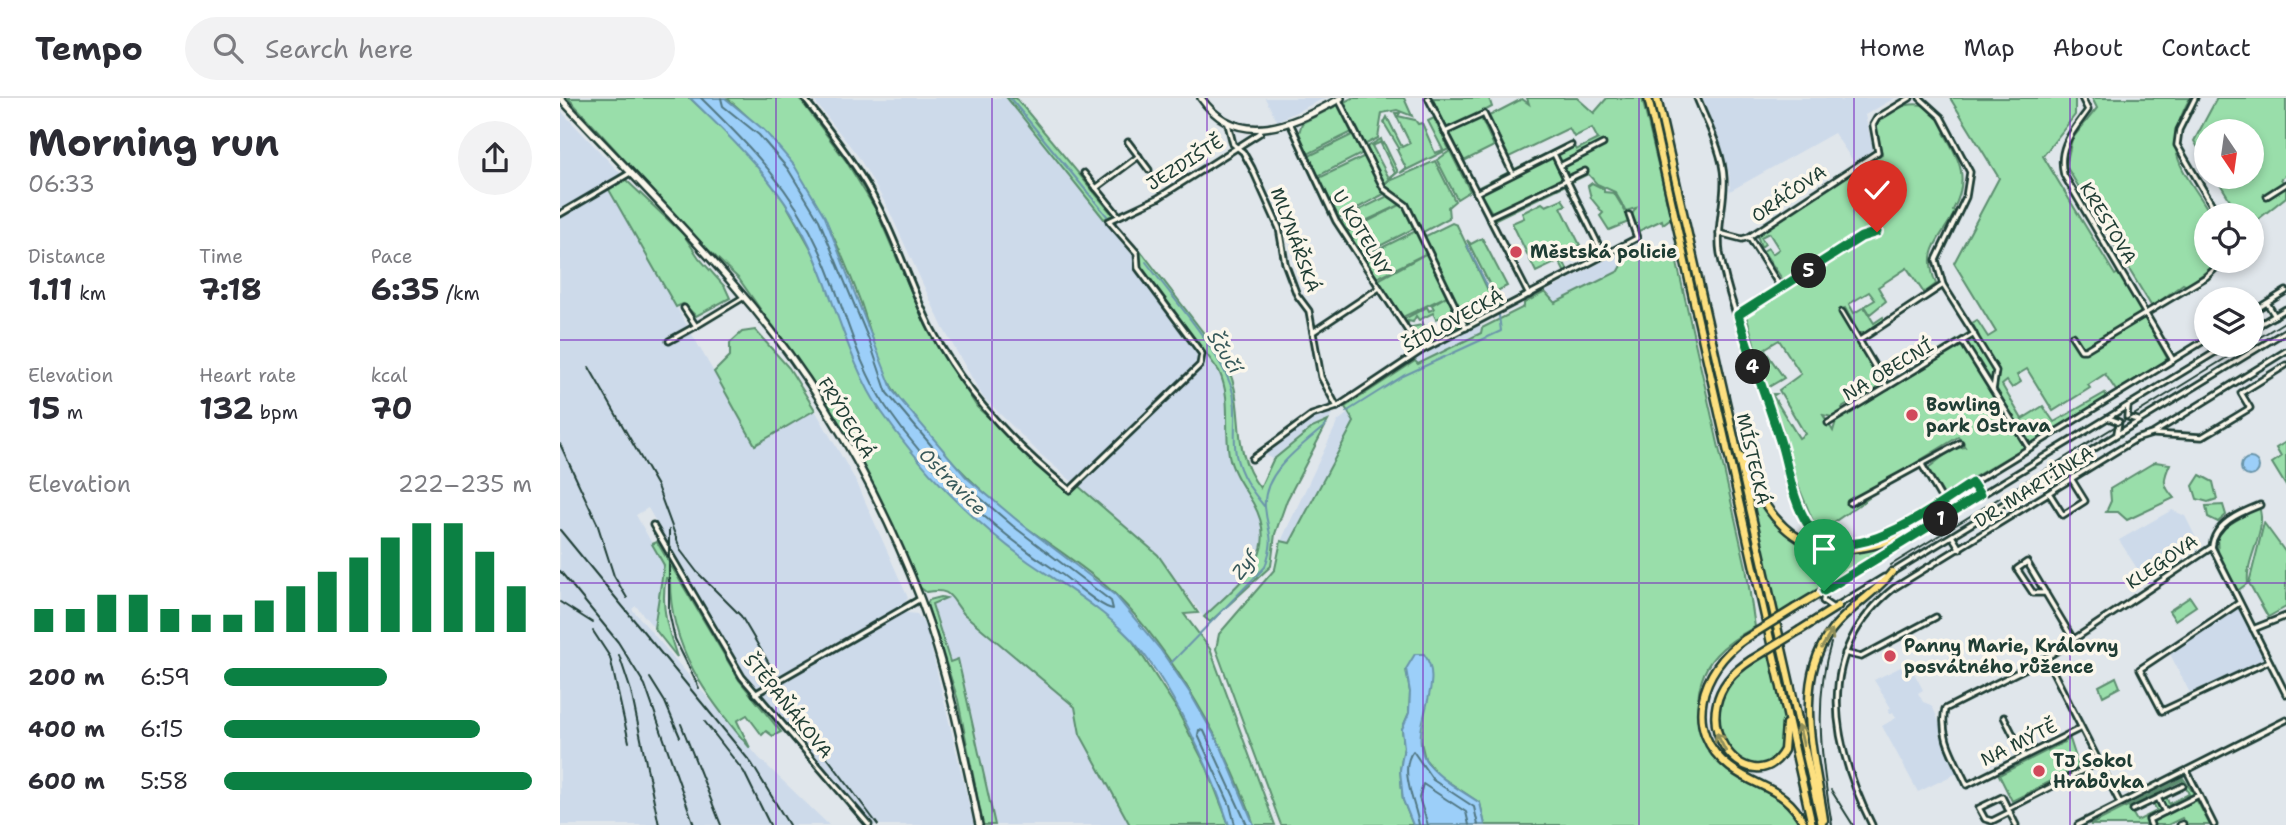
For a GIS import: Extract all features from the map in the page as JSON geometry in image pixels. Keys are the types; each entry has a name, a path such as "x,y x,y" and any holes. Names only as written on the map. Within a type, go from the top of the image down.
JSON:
{"highway":[{"name":"MÍSTECKÁ","path":"1648,98 1812,825"},
{"name":"MÍSTECKÁ","path":"1657,98 1824,825"},
{"path":"1734,438 1766,507 1783,527 1811,544 1846,550 1869,548 1930,526"},
{"path":"1824,825 1810,724 1810,690 1815,666 1832,630 1892,572"},
{"path":"1805,825 1787,799 1726,764 1711,745 1705,730 1702,702 1709,677 1721,658 1745,639 1825,590"},
{"path":"1777,667 1786,746 1780,757 1771,764 1751,768 1734,760 1723,748 1714,716 1724,685 1751,660 1838,606"}],"main road":[{"name":"FRÝDECKÁ","path":"560,98 744,298 826,410 874,494 920,599 954,710 979,825"},
{"path":"1201,98 1214,115 1228,124 1261,128 1290,122 1340,99"}],"street":[{"name":"JEZDIŠTĚ","path":"804,98 851,159 879,207 933,331 979,402 1035,462 1070,490 1200,365 1202,354 1138,268 1137,253 1110,221 1158,198 1260,133 1261,128"},
{"path":"1428,98 1529,295"},
{"path":"1697,98 1722,166 1723,198 1719,233 1723,263 1751,363 1777,429 1788,474 1808,525 1822,537 1843,542 1885,536 2194,348"},
{"name":"ORÁČOVA","path":"1719,233 1742,239 1749,237 1878,152 1873,125 1877,118 1910,98"},
{"path":"1920,98 1941,117 1970,172 1966,197 1936,260 1942,285 1996,371 1993,390"},
{"name":"KRESTOVA","path":"2082,98 2088,110 2065,142 2061,164 2064,175 2173,360"},
{"path":"2195,98 2179,130 2177,145 2211,203"},
{"path":"1340,99 1384,189 1406,205 1466,328"},
{"path":"1445,132 1484,114 1513,174"},
{"name":"U KOTELNY","path":"1290,122 1336,220 1421,351"},
{"name":"MLYNÁŘSKÁ","path":"1228,124 1230,137 1252,168 1279,228 1285,263 1297,295 1309,311 1318,368 1337,407"},
{"name":"JEZDIŠTĚ","path":"1128,142 1149,170"},
{"path":"1560,166 1603,144"},
{"path":"1476,193 1570,145"},
{"path":"1554,154 1603,254"},
{"name":"JEZDIŠTĚ","path":"1096,188 1139,156"},
{"path":"1489,218 1585,171"},
{"path":"560,214 630,173"},
{"path":"1084,173 1119,216"},
{"path":"2267,196 2286,184"},
{"name":"ŠÍDLOVECKÁ","path":"1252,459 1312,415 1337,407 1421,351 1637,238 1638,233 1629,215"},
{"path":"1738,315 1861,237 1877,232"},
{"path":"1749,237 1781,288"},
{"path":"2072,336 2081,350 2085,351 2210,273"},
{"path":"1860,340 1942,285"},
{"path":"1313,332 1378,288"},
{"path":"2264,305 2286,291"},
{"path":"669,341 744,298"},
{"path":"2267,303 2275,316"},
{"path":"684,308 696,327"},
{"path":"2264,322 2286,309"},
{"path":"1842,312 1887,387"},
{"name":"DR. MARTÍNKA","path":"1838,606 2286,331"},
{"name":"NA OBECNÍ","path":"1828,423 1974,334"},
{"path":"1963,342 2029,448"},
{"name":"DR. MARTÍNKA","path":"1872,825 1848,774 1837,728 1839,681 1845,653 1853,633 1874,604 1894,588 2136,439 2152,434 2286,351"},
{"name":"DR. MARTÍNKA","path":"1825,590 2207,357"},
{"name":"DR. MARTÍNKA","path":"2152,434 2202,437 2250,408 2241,393 2286,365"},
{"path":"2130,404 2127,417 2140,420"},
{"path":"2105,419 2119,421 2116,434"},
{"path":"1850,503 1960,443"},
{"path":"1922,465 1942,501"},
{"path":"2049,494 2063,514 2085,501 2071,480"},
{"path":"1972,483 1980,495"},
{"name":"KLEGOVA","path":"1945,709 2046,658 2211,547 2220,527 2260,505"},
{"name":"ŠTĚPAŇÁKOVA","path":"653,525 755,694 869,825"},
{"path":"1952,536 1960,549"},
{"path":"2211,547 2286,694"},
{"path":"2046,593 2033,593 2017,569 2028,562 2073,639"},
{"path":"1825,590 1822,596 1824,603 1829,607 1838,606"},
{"path":"755,694 920,599"},
{"path":"2239,603 2140,668 2162,711 2269,661"},
{"path":"2253,629 2286,616"},
{"path":"1845,653 1861,657 1936,617"},
{"path":"2046,658 2120,803"},
{"name":"NA MÝTĚ","path":"1945,709 1942,722 1945,739 1966,785 2081,728"},
{"path":"2004,717 2024,756"},
{"path":"2078,825 2286,720"},
{"path":"2016,825 2009,810 2002,797 1979,808 1985,819 1992,821 2009,810 2099,762"},
{"path":"2187,771 2214,825"},
{"path":"2133,810 2183,786"},
{"path":"2151,825 2149,820 2199,795"},
{"path":"2158,798 2165,812"}],"shaded area":[{"path":"812,98 1007,98 1141,266 1219,371 1226,387 1229,455 1259,514 1264,531 1261,555 1256,566 1204,617 1157,555 1039,453 983,397 943,328 887,206 858,156"},
{"path":"1265,98 1325,98 1277,121"},
{"path":"1703,98 1839,98 1842,102 1841,98 1895,98 1865,115 1873,148 1869,155 1855,164 1834,133 1730,191 1729,172"},
{"path":"560,110 622,175 560,211"},
{"path":"608,188 755,444 815,410 857,483 908,598 902,606 757,690 738,665 648,508 636,515 664,565 654,628 636,606 632,609 759,758 829,825 560,825 560,217"},
{"path":"1623,251 1625,260 1620,271 1555,304 1545,292"},
{"path":"1480,323 1481,332 1418,365 1415,358"},
{"path":"1330,411 1332,415 1328,421 1312,428 1273,460 1265,454 1305,421 1320,412"},
{"path":"1348,413 1354,422 1289,543 1281,541 1338,421"},
{"path":"2172,510 2185,516 2198,542 2143,578 2119,540"},
{"path":"951,594 964,614 1075,708 1080,734 1130,825 995,825 958,660 950,662 932,604"},
{"path":"2239,603 2269,661 2192,697 2168,650"},
{"path":"900,612 917,614 926,626 974,825 873,825 761,693"},
{"path":"1909,663 1923,690 1918,693 1923,702 1931,705 1934,710 1940,724 1940,734 1957,773 1918,792 1882,726 1896,718 1893,712 1890,714 1887,709 1891,708 1874,680"}],"green space":[{"path":"568,98 690,98 749,154 783,199 813,252 879,409 1072,590 1109,617 1132,640 1175,706 1207,768 1229,825 1130,825 1080,734 1075,707 964,614 950,595 941,591 926,592 917,585 856,454 826,403 739,279 695,237"},
{"path":"727,98 799,98 846,161 876,210 926,326 977,407 1069,490 1076,484 1158,555 1198,613 1184,614 1210,649 1275,825 1254,825 1230,765 1197,702 1137,618 1105,585 1019,522 986,494 936,444 907,409 885,372 836,242 809,190 774,144"},
{"path":"1007,98 1016,98 1113,215 1104,219"},
{"path":"1352,98 1404,98 1412,116 1397,110 1382,113 1378,138 1366,144 1367,147 1381,139 1382,142 1372,146 1389,178 1395,173 1381,144 1384,143 1398,172 1385,183 1435,161 1455,201 1448,207 1449,218 1423,232 1426,236 1452,223 1457,225 1496,307 1428,341 1418,340 1412,327 1422,325 1422,321 1424,326 1421,329 1425,327 1430,337 1446,325 1442,317 1436,319 1433,313 1419,320 1416,316 1413,322 1408,321 1408,325 1404,319 1427,307 1429,311 1434,309 1432,305 1447,296 1403,317 1378,280 1427,253 1377,278 1363,257 1416,231 1415,228 1362,255 1347,232 1402,204 1346,230 1340,220 1345,222 1352,219 1351,214 1388,196 1384,194 1339,218 1319,178 1365,156 1363,153 1318,176 1309,156 1354,134 1352,132 1308,154 1299,133 1302,123"},
{"path":"1432,98 1489,98 1492,107 1448,130"},
{"path":"1527,98 1577,98 1594,113 1607,98 1642,98 1671,218 1663,224 1662,220 1639,231 1631,216 1636,208 1626,211 1615,192 1597,184 1588,174 1496,219 1477,188 1571,141 1576,150 1598,139 1592,128 1574,137 1569,128 1509,157 1489,116 1522,99 1529,104"},
{"path":"1950,98 2075,98 2075,115 2043,156 2115,275 2120,272 2167,358 2117,392 2105,374 2088,385 2090,388 2053,411 2027,369 2017,375 2021,382 2012,388 2007,381 2002,385 2022,419 2043,406 2054,422 2105,393 2107,398 1944,495 1928,468 1953,449 1965,447 1958,437 1867,493 1869,498 1818,533 1794,476 1782,427 1769,394 1776,394 1773,396 1799,438 1805,434 1779,390 1801,374 1779,340 1764,349 1784,378 1767,388 1746,315 1866,237 1864,233 1785,283 1763,251 1768,248 1772,254 1779,249 1769,233 1761,237 1765,244 1761,247 1757,235 1882,154 1876,131 1878,121 1884,115 1906,105 1927,107 1947,131 1944,133 1959,162 1962,180 1953,210 1955,212 1932,254 1932,272 1936,284 1924,293 1907,268 1878,287 1886,301 1870,314 1865,306 1875,300 1869,292 1849,304 1854,313 1864,307 1874,323 1883,317 1884,320 1864,333 1859,333 1845,308 1840,310 1883,384 1867,397 1865,394 1832,417 1823,415 1833,431 1836,421 1960,347 1964,340 1889,382 1970,332 1974,339 1979,336 1972,323 1977,320 1988,337 1996,332 1954,263 1999,178"},
{"path":"2092,98 2190,98 2181,116 2175,145 2183,170 2204,203 2194,203 2194,273 2204,273 2187,286 2183,284 2152,307 2066,166 2072,139 2097,108"},
{"path":"2217,98 2286,98 2286,175 2281,179 2286,186 2286,197 2264,215 2264,203 2232,203 2223,189 2264,189 2264,119 2206,119"},
{"path":"1395,113 1415,120 1418,124 1422,123 1435,153 1443,150 1428,121 1434,118 1449,149 1400,173 1406,168 1397,150 1399,148 1384,123 1387,117 1402,147 1410,143"},
{"path":"1481,118 1494,146 1464,161 1449,132"},
{"path":"1450,151 1470,191 1457,199 1437,160"},
{"path":"625,179 683,234 699,258 725,287 730,298 696,316 683,304 676,307 608,188"},
{"path":"1592,183 1604,189 1604,192 1614,193 1631,221 1609,230 1600,216 1603,213 1591,198 1588,186"},
{"path":"1562,199 1566,205 1561,207 1580,245 1560,254 1568,271 1565,273 1559,261 1536,272 1512,223 1524,218 1522,213 1542,203 1546,206"},
{"path":"1482,238 1507,286 1495,292 1500,305 1467,240 1471,244"},
{"path":"1137,246 1222,357 1235,390 1244,455 1260,488 1273,460 1312,428 1328,421 1287,500 1275,534 1271,566 1210,622 1204,617 1242,580 1260,553 1263,538 1261,522 1231,461 1227,402 1219,371 1141,266"},
{"path":"1630,248 1677,263 1746,567 1755,627 1724,647 1707,667 1699,695 1700,725 1711,753 1720,764 1730,773 1782,802 1800,825 1485,825 1480,803 1438,775 1425,759 1420,738 1424,708 1406,669 1410,692 1409,713 1402,729 1404,747 1400,770 1403,800 1413,825 1281,825 1216,649 1219,634 1275,569 1281,541 1290,543 1354,422 1345,407 1415,361 1418,364 1481,333 1482,328 1524,307 1524,303 1545,292 1555,303 1619,271 1625,260 1623,251"},
{"path":"755,330 789,368 815,410 755,445 714,372 730,356 730,343 742,332"},
{"path":"1734,438 1752,483 1773,517 1811,544 1852,550 1930,526 1775,620"},
{"path":"2286,442 2286,486 2272,463 2281,457 2276,448"},
{"path":"2155,462 2170,464 2165,482 2174,498 2127,520 2118,512 2106,512 2111,501 2110,489"},
{"path":"2200,475 2213,482 2217,499 2208,502 2197,499 2193,486"},
{"path":"2223,505 2226,515 2218,522 2208,517 2206,506"},
{"path":"2259,507 2261,525 2250,564 2248,583 2237,591 2218,554 2217,537 2225,527"},
{"path":"2264,523 2286,553 2286,607 2268,617 2249,583"},
{"path":"657,542 739,680 781,732 773,736 766,731 762,735 747,715 737,721 750,748 719,710 684,649 671,603 670,578 666,578 664,588 664,608 677,657 654,628 664,565 652,544"},
{"path":"2190,597 2196,606 2175,620 2169,611"},
{"path":"946,598 932,604 950,662 958,659 995,825 983,825 958,700 927,604 929,600"},
{"path":"1772,647 1787,732 1782,754 1762,768 1734,760 1714,725 1726,681"},
{"path":"2116,677 2120,687 2103,696 2099,686"},
{"name":"TJ Sokol Hrabůvka","path":"2070,739 2079,767 2012,801 1999,775"},
{"path":"2183,778 2194,794 2192,796 2165,808 2162,798 2166,796 2169,804 2189,794 2182,780 2129,807 2137,821 2157,811 2153,803 2157,802 2162,811 2149,818 2148,825 2090,825"},
{"path":"2196,799 2210,825 2186,825 2182,818 2168,825 2152,825 2152,820"}],"water":[{"name":"Ostravice","path":"690,98 725,98 764,130 794,165 825,217 893,391 967,478 1116,596 1160,649 1190,693 1222,749 1254,825 1229,825 1212,778 1188,727 1160,677 1130,638 1094,607 988,530 930,473 896,432 861,376 814,255 790,210 744,152"},
{"path":"2250,458 2256,461 2259,467 2256,473 2250,476 2244,473 2241,467 2244,461"},
{"path":"1415,654 1424,654 1430,666 1430,692 1421,733 1425,759 1442,777 1480,803 1485,825 1413,825 1403,800 1400,770 1404,747 1402,729 1409,713 1410,692 1406,669"}],"waterway":[{"name":"Ščučí","path":"1010,98 1107,216"},
{"name":"Zyf","path":"1346,412 1403,376 1501,331 1498,308 1467,245"},
{"name":"Ščučí","path":"1146,262 1204,338 1224,371 1233,394 1235,446 1240,469 1264,506"},
{"name":"Zyf","path":"1170,664 1265,567 1271,541 1265,507 1270,482 1286,460 1326,425"}],"tram line":[{"path":"2264,335 2286,321"},
{"path":"1891,565 2228,357"},
{"path":"1831,643 1822,688 1821,734 1832,825"},
{"path":"1831,790 1853,825"}],"railway":[{"path":"589,367 657,486 681,551 697,572 741,616 814,740 878,825"},
{"path":"560,444 597,523 614,576 627,598"},
{"path":"560,530 752,764 789,825"},
{"path":"669,530 669,612 675,639 699,688"},
{"path":"560,571 618,642 645,685 694,825"},
{"path":"560,602 593,623"},
{"path":"593,631 610,657 629,742"},
{"path":"619,655 631,691 659,825"},
{"path":"650,678 665,702 680,737"},
{"path":"705,722 744,772 770,825"},
{"path":"681,724 721,825"}],"place":[{"name":"Městská policie","path":"1516,252"},
{"name":"Bowling park Ostrava","path":"1912,415"},
{"name":"Panny Marie, Královny posvátného růžence","path":"1890,656"},
{"name":"TJ Sokol Hrabůvka","path":"2039,771"}],"route":[{"path":"1824,591 1980,495 1972,483 1893,532 1861,542 1835,541 1822,537 1804,518 1788,474 1777,429 1751,363 1738,315 1861,237 1877,232"}]}
